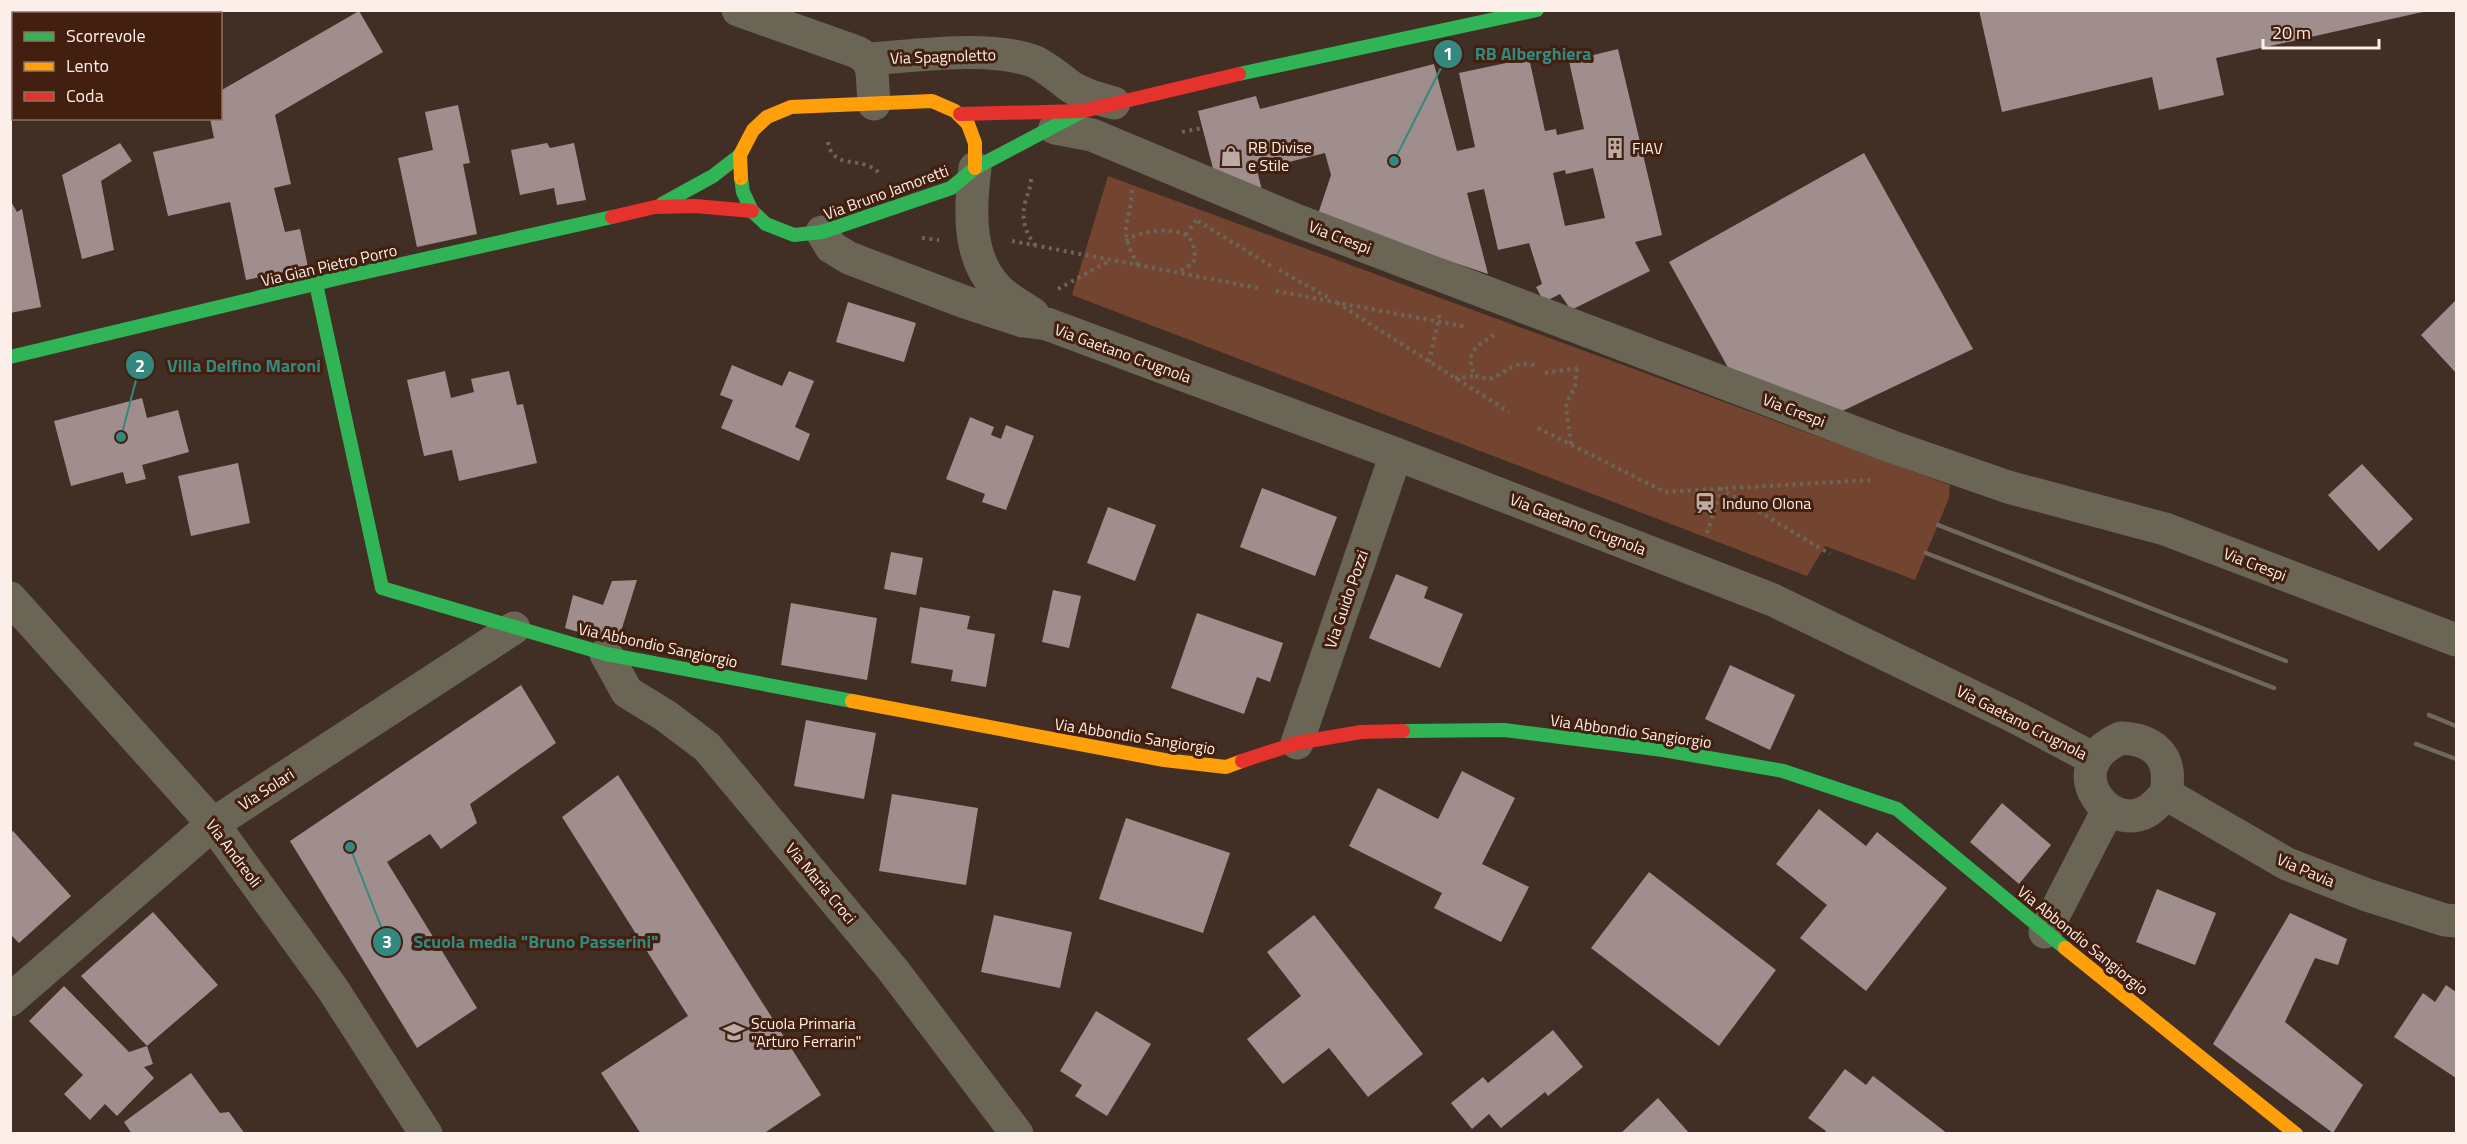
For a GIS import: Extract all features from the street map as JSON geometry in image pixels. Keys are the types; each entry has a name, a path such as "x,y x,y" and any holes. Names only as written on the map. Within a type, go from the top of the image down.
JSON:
{"street":[{"name":"Via Spagnoletto","path":"738,10 857,52 868,58 972,53 1003,54 1034,61 1069,86 1112,104"},
{"name":"Via Bruno Jamoretti","path":"740,155 753,130 767,117 791,107 932,101 946,105 960,114 986,115 1112,104 1315,56 1537,10"},
{"name":"Via Spagnoletto","path":"868,58 872,71 874,104"},
{"name":"Via Bruno Jamoretti","path":"752,211 766,224 795,235 822,232 951,188 975,168 1055,128 1112,104"},
{"path":"1112,104 1128,111 1125,126 1137,168"},
{"path":"960,114 969,122 974,135 975,168"},
{"name":"Via Crespi","path":"1055,128 1092,135 1137,168 1196,180 1890,447 2008,487 2165,529 2457,640"},
{"path":"740,155 743,192 752,211"},
{"name":"Via Gian Pietro Porro","path":"655,207 708,180 740,155"},
{"name":"Via Gaetano Crugnola","path":"975,168 970,200 974,239 982,266 996,287 1047,324"},
{"name":"Via Gian Pietro Porro","path":"10,357 655,207 695,206 752,211"},
{"name":"Via Gaetano Crugnola","path":"822,232 831,247 849,258 965,302 1023,321 1047,324 1396,454 1773,600 2015,717 2094,759"},
{"name":"Via Abbondio Sangiorgio","path":"316,284 382,588 606,654 1164,760 1226,767 1297,743 1362,732 1504,730 1663,750 1783,771 1897,809 2045,932 2296,1134"},
{"name":"Via Guido Pozzi","path":"1297,743 1396,454"},
{"name":"Via Andreoli","path":"10,598 213,824 332,988 426,1134"},
{"name":"Via Solari","path":"10,1000 213,824 514,628"},
{"name":"Via Maria Croci","path":"606,654 627,692 666,716 707,747 893,969 1017,1134"},
{"path":"2121,738 2139,738 2154,747 2165,761 2168,778 2166,794 2153,807 2139,815 2123,815 2108,810 2098,800 2092,787 2090,772 2094,759 2105,745 2121,738"},
{"name":"Via Pavia","path":"2166,794 2287,864 2367,895 2445,920 2457,921"},
{"path":"2045,932 2108,810"}],"path":[{"path":"827,137 829,150 835,158 871,165 883,177"},
{"path":"1137,168 1132,205 1124,227 1126,241 1138,265"},
{"path":"1027,170 1032,183 1024,203 1024,223 1026,232 1036,247"},
{"path":"1186,235 1196,220"},
{"path":"1126,241 1133,235 1151,231 1176,232 1186,235 1191,240 1195,259 1192,264 1177,273"},
{"path":"921,238 946,241"},
{"path":"1002,239 1258,288"},
{"path":"1057,289 1110,260"},
{"path":"1279,270 1335,302 1509,412"},
{"path":"1276,291 1474,328"},
{"path":"1430,362 1440,311"},
{"path":"1475,376 1470,360 1473,352 1497,333 1485,330"},
{"path":"1572,445 1566,408 1567,401 1575,387 1578,360"},
{"path":"1454,378 1475,376 1490,379 1512,366 1529,363 1536,366"},
{"path":"1545,373 1577,368"},
{"path":"1538,428 1665,492 1876,479"},
{"path":"1707,533 1721,489"},
{"path":"1721,489 1830,554"}],"shaded area":[{"path":"1108,176 1950,485 1949,498 1915,580 1825,546 1807,576 1072,295"}],"building":[{"path":"1979,10 2427,11 2216,58 2224,95 2159,110 2152,77 2002,112"},
{"path":"359,11 383,52 275,115 291,184 274,188 285,232 300,229 308,267 246,280 230,202 168,216 153,152 214,138 210,120 222,120 222,90"},
{"path":"1618,49 1662,235 1635,242 1650,271 1571,310 1560,294 1544,302 1536,287 1542,284 1529,243 1498,250 1484,189 1467,193 1488,274 1317,217 1331,175 1325,153 1257,170 1264,199 1216,180 1198,111 1256,96 1260,109 1434,64 1457,151 1475,147 1459,73 1529,58 1545,131 1556,129 1557,135 1584,129 1569,61","holes":["1593,168 1605,218 1565,226 1553,173 1565,170 1566,174"]},
{"path":"12,64 12,101 10,99 10,65"},
{"path":"458,105 470,163 463,164 477,234 417,247 398,158 433,150 425,112"},
{"path":"120,143 132,161 101,181 114,250 82,259 62,175"},
{"path":"547,143 550,148 574,143 586,200 557,205 554,188 520,195 511,150"},
{"path":"1864,153 1973,349 1834,415 1730,371 1669,262"},
{"path":"10,200 17,212 22,209 41,307 10,313"},
{"path":"2456,300 2456,373 2421,335"},
{"path":"848,302 916,323 904,362 836,342"},
{"path":"732,365 782,386 789,371 814,381 795,427 810,434 799,461 721,428 733,400 720,395"},
{"path":"445,371 451,398 474,392 471,379 509,371 517,405 523,404 537,463 459,481 452,450 424,456 407,380"},
{"path":"142,398 147,418 178,410 189,452 142,465 146,479 126,484 123,472 71,486 54,421"},
{"path":"970,417 994,427 991,435 1001,439 1006,425 1034,436 1006,510 982,502 985,494 946,479"},
{"path":"238,463 250,523 191,536 178,476"},
{"path":"2362,464 2413,519 2379,551 2328,495"},
{"path":"1262,488 1337,517 1315,576 1240,547"},
{"path":"1108,507 1156,525 1135,581 1087,563"},
{"path":"891,552 923,558 916,595 884,589"},
{"path":"1396,574 1428,587 1424,598 1463,614 1440,668 1369,638"},
{"path":"637,580 617,644 565,628 573,595 603,605 612,581"},
{"path":"1053,590 1081,596 1069,648 1042,642"},
{"path":"791,603 877,618 867,680 781,665"},
{"path":"920,607 970,616 967,629 995,634 986,687 951,681 953,670 911,663"},
{"path":"1197,613 1283,643 1270,682 1257,677 1244,714 1171,688"},
{"path":"1730,665 1795,695 1770,750 1705,719"},
{"path":"521,685 556,743 470,804 477,823 441,849 430,834 387,862 477,1008 417,1048 290,841"},
{"path":"806,720 876,733 864,799 794,786"},
{"path":"1462,771 1515,798 1482,864 1529,887 1501,942 1434,908 1442,893 1349,846 1378,788 1438,819"},
{"path":"618,775 821,1095 763,1134 641,1134 601,1073 688,1016 562,817"},
{"path":"892,794 978,808 966,885 879,871"},
{"path":"2002,803 2051,845 2019,884 1970,842"},
{"path":"1819,809 1866,846 1877,832 1947,888 1866,991 1800,938 1827,905 1776,864"},
{"path":"1126,818 1230,853 1203,933 1099,899"},
{"path":"13,831 71,896 19,943 10,934 10,833"},
{"path":"1649,872 1776,970 1719,1046 1591,948"},
{"path":"2157,889 2216,913 2195,965 2136,942"},
{"path":"153,912 218,985 147,1046 81,976"},
{"path":"2290,913 2347,939 2338,965 2315,958 2285,1022 2363,1085 2333,1133 2213,1044"},
{"path":"994,915 1072,932 1060,988 981,972"},
{"path":"1314,915 1423,1054 1368,1097 1329,1048 1283,1084 1247,1039 1301,996 1267,952"},
{"path":"2446,985 2456,992 2456,1078 2394,1037 2423,993 2435,1002"},
{"path":"64,986 129,1052 147,1046 153,1064 144,1067 154,1078 117,1116 105,1104 90,1120 64,1094 83,1075 29,1021"},
{"path":"1096,1011 1151,1044 1107,1116 1075,1096 1082,1085 1060,1071"},
{"path":"1553,1030 1583,1067 1548,1096 1545,1092 1501,1128 1489,1114 1472,1129 1451,1103 1483,1077 1488,1083"},
{"path":"1845,1069 1866,1085 1873,1076 1948,1134 1824,1134 1826,1131 1808,1118"},
{"path":"191,1073 220,1113 229,1112 245,1134 132,1134 124,1122"},
{"path":"1658,1098 1690,1134 1620,1134"}],"railway":[{"path":"1938,525 2286,661"},
{"path":"1926,553 2274,688"},
{"path":"2429,715 2456,726"},
{"path":"2416,744 2456,759"}],"traffic: fast":[{"path":"1239,74 1537,10"},
{"path":"741,178 743,192 752,211 766,224 794,235 822,232 951,188 975,168 1083,111"},
{"path":"662,204 713,176 740,155"},
{"path":"10,357 344,277 612,217"},
{"path":"316,284 382,588 606,654 852,701"},
{"path":"1403,731 1504,730 1663,750 1783,771 1897,809 2065,948"}],"traffic: slow":[{"path":"741,178 740,155 753,130 767,117 791,107 932,101 955,111 968,124 975,143 975,168"},
{"path":"852,701 1164,760 1226,767 1242,761"},
{"path":"2065,948 2296,1134"}],"traffic: jam":[{"path":"960,114 1083,111 1239,74"},
{"path":"612,217 655,207 695,206 752,211"},
{"path":"1242,761 1297,743 1361,732 1403,731"}],"place":[{"name":"FIAV","path":"1615,148"},
{"name":"RB Divise e Stile","path":"1231,156"},
{"name":"RB Alberghiera","path":"1394,161"},
{"name":"Villa Delfino Maroni","path":"121,437"},
{"name":"Induno Olona","path":"1705,503"},
{"name":"Scuola media \"Bruno Passerini\"","path":"350,847"},
{"name":"Scuola Primaria \"Arturo Ferrarin\"","path":"734,1032"}]}
